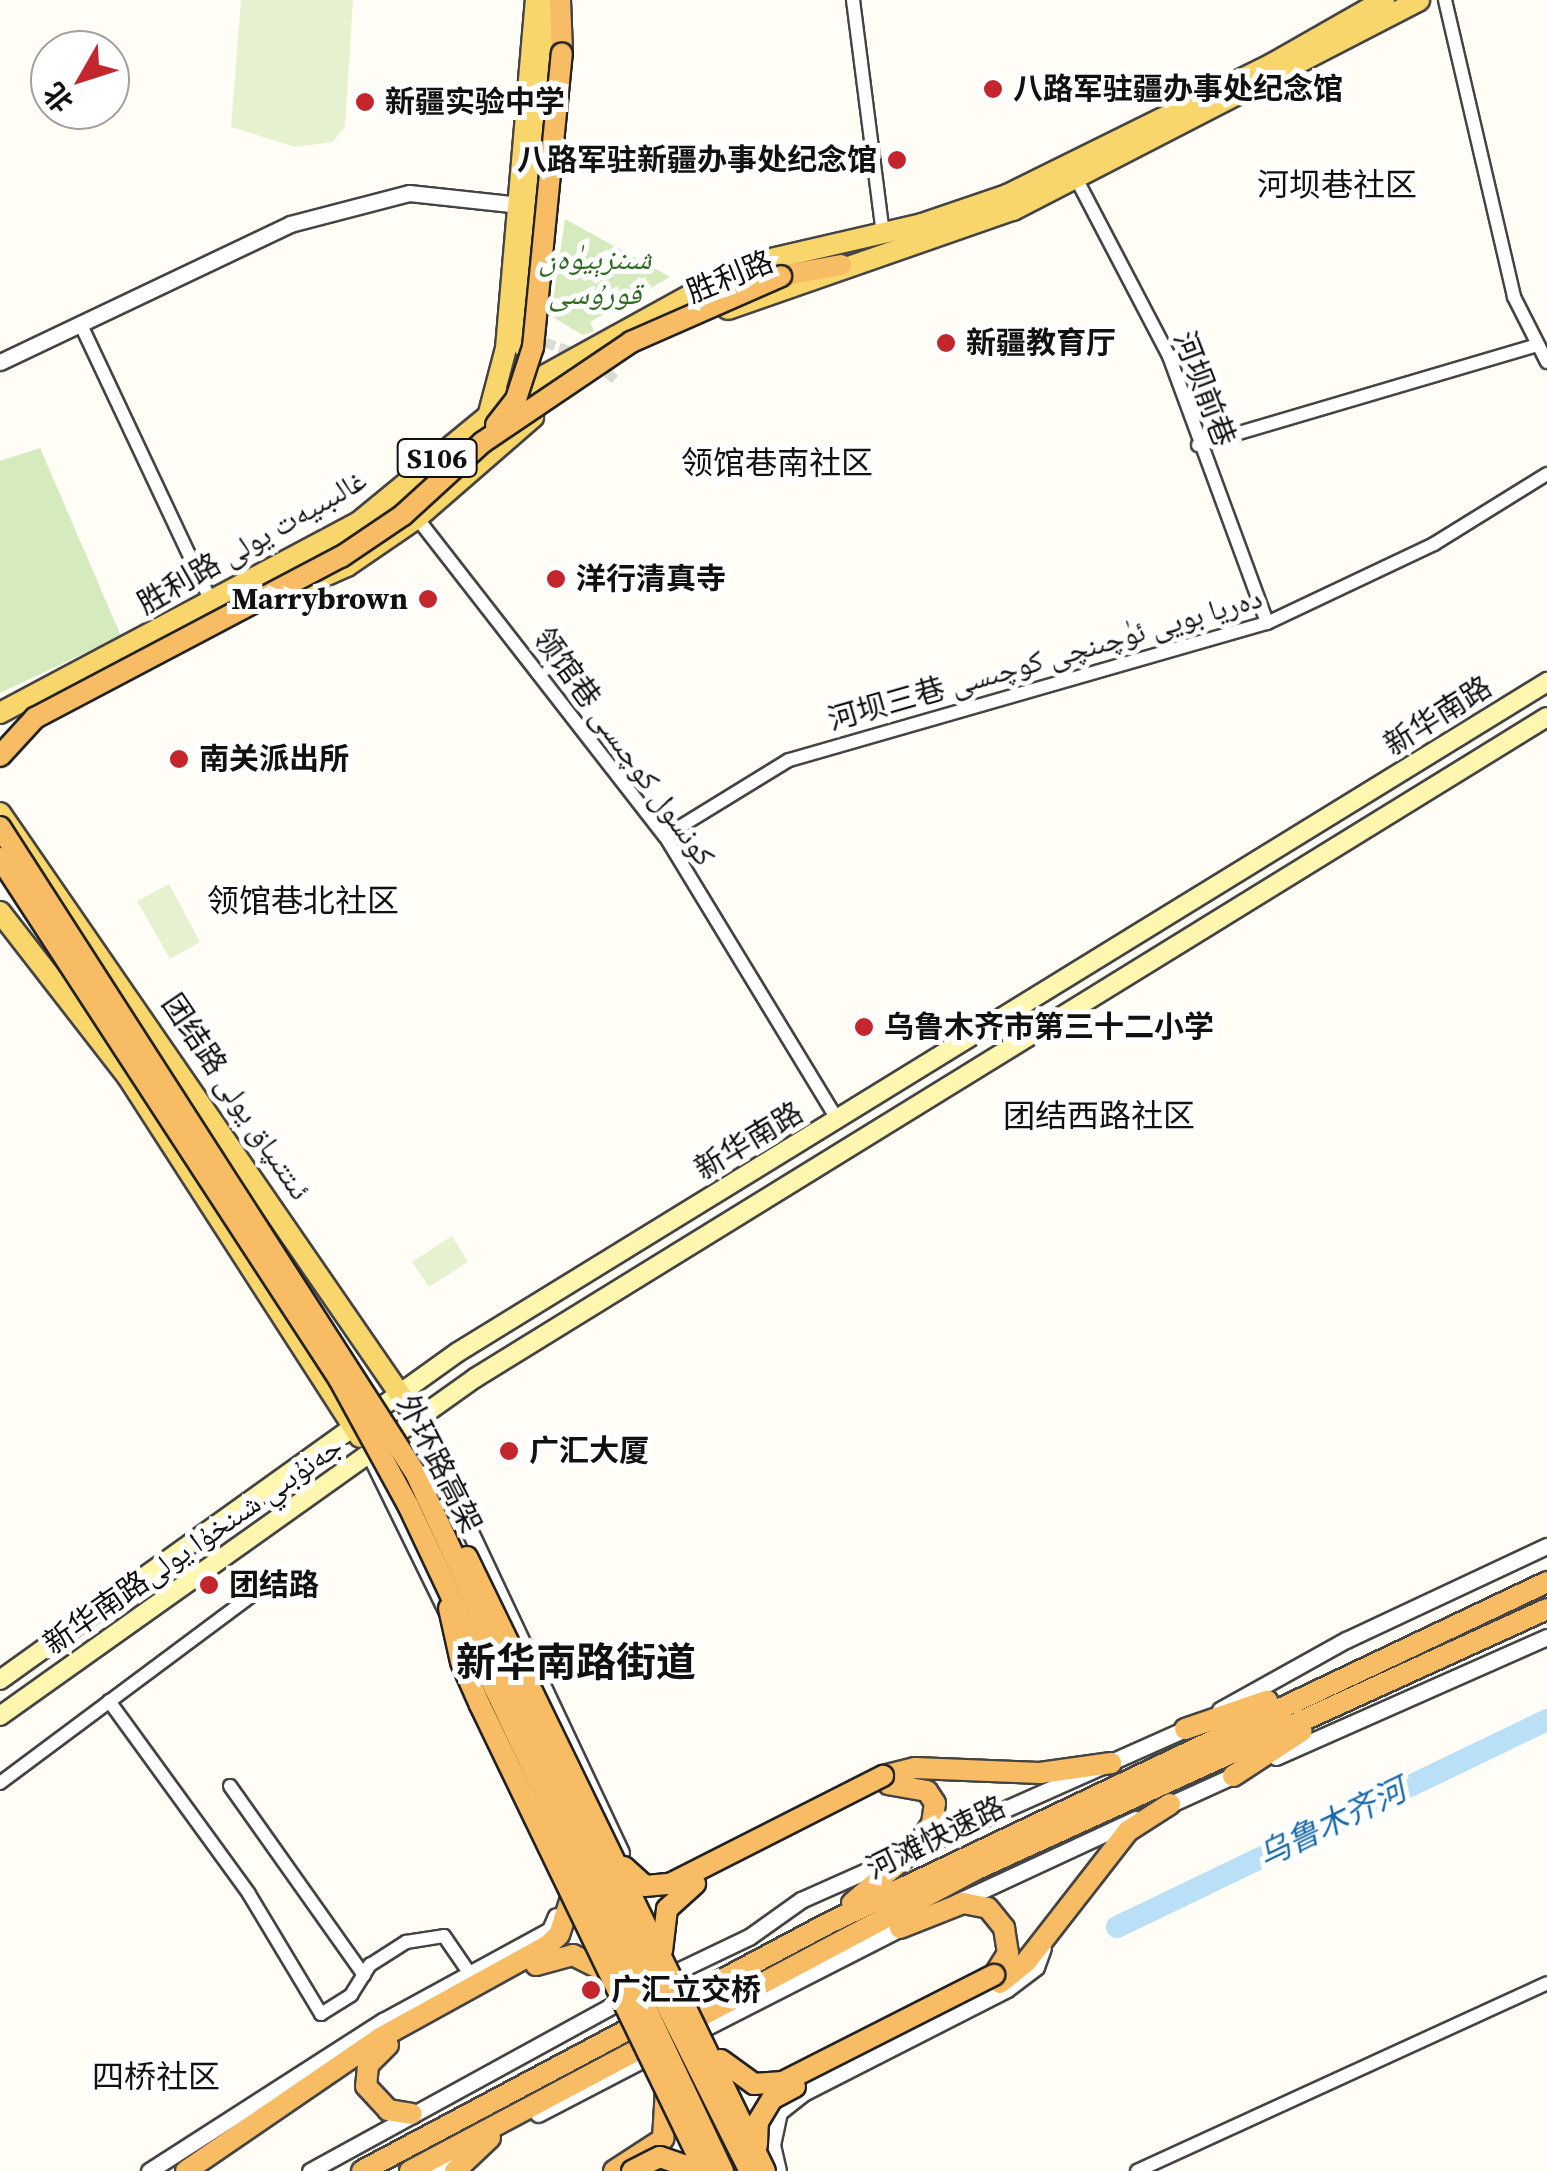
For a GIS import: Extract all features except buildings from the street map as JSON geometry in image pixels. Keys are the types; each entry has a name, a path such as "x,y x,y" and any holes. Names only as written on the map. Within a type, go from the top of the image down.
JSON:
{"highway":[{"path":"483,442 516,399 534,347 562,53 560,0"},
{"path":"0,756 35,718 341,558 402,515 483,442 631,342 780,276 841,265"},
{"name":"外环路高架","path":"0,826 7,854 66,958 338,1379 440,1572 723,2171"},
{"name":"外环路高架","path":"7,854 354,1368 432,1509 761,2166"},
{"path":"0,878 66,958"},
{"path":"432,1509 468,1559 710,2049 761,2166"},
{"path":"440,1572 461,1662 604,1971 705,2167"},
{"name":"河滩快速路","path":"362,2171 829,1924 1547,1582"},
{"name":"河滩快速路","path":"410,2171 977,1869 1547,1608"},
{"path":"1185,1729 1363,1667"},
{"path":"1233,1776 1362,1692"},
{"path":"616,1859 645,1886 670,1884 914,1768 1040,1773 1112,1763"},
{"path":"662,1952 667,1909 676,1895 886,1780 915,1786 935,1802 932,1824 914,1849 829,1924"},
{"path":"761,2166 758,2122 772,2100 997,1979 1048,1935 1128,1831 1170,1804"},
{"path":"186,2171 365,2048 547,1946 560,1935 571,1900"},
{"path":"710,2049 740,2079 766,2086 783,2082 997,1979 1008,1953 1004,1928 988,1908 963,1903 900,1928"},
{"path":"412,2114 388,2110 366,2086 368,2064 403,2035 556,1954 573,1955 604,1971"},
{"path":"614,2171 663,2139 666,2088"},
{"path":"455,2171 490,2138"},
{"path":"632,2171 660,2156 705,2167"}],"main road":[{"name":"S106","path":"518,429 536,0"},
{"name":"S106","path":"488,414 506,348 551,0"},
{"name":"胜利路 غالىبىيەت يولى","path":"0,712 359,522 522,388 744,265 883,234 1008,195 1272,64 1384,0"},
{"name":"胜利路","path":"0,742 264,601 347,566 417,518 518,429 601,369 674,332 841,265 1013,210 1419,0"},
{"name":"新华南路","path":"0,1680 402,1392 675,1218 1547,682"},
{"name":"新华南路","path":"417,1418 691,1244 1547,718"},
{"name":"团结路 ئىتتىپاق يولى","path":"0,813 417,1418"},
{"path":"0,912 128,1076 369,1453"},
{"path":"675,1218 691,1244"},
{"name":"新华南路جەنۇبىي شىنخۇا يولى","path":"0,1716 417,1418"}],"street":[{"path":"852,0 883,234"},
{"path":"1446,0 1514,297 1547,362"},
{"name":"河坝前巷","path":"1077,180 1168,356 1267,624"},
{"path":"0,362 290,224 410,193 526,205"},
{"path":"81,324 212,603"},
{"path":"1198,445 1538,345"},
{"name":"河坝三巷 دەريا بويى ئۈچىنچى كوچىسى","path":"665,836 789,760 1267,624 1434,544 1547,474"},
{"name":"领馆巷 كونسول كوچىسى","path":"417,518 665,836 838,1119"},
{"path":"417,1418 659,1937 688,1965"},
{"path":"369,1453 614,1953 614,1990 606,2007"},
{"path":"310,2171 606,2007 749,1937 801,1900 1185,1729 1346,1640 1547,1546"},
{"path":"0,1783 264,1586"},
{"path":"434,2171 490,2138 900,1928 1547,1636"},
{"path":"109,1701 249,1894 321,2014 351,1995 364,1975 406,1942 444,1936 470,1974"},
{"path":"230,1786 364,1975"},
{"path":"149,2171 383,2021 550,1930 564,1896 565,1854"},
{"path":"778,2171 772,2145 779,2112 803,2093 1007,1988 1036,1967 1048,1935"},
{"path":"1137,2171 1547,1982"},
{"path":"722,2020 715,2047 761,2166"},
{"path":"648,2058 662,2067 705,2167 662,2171"}],"green space":[{"path":"241,0 353,0 345,127 332,142 295,147 231,127"},
{"name":"شىنزېيۈەن قورۇسى","path":"565,219 670,277 590,322 594,331 583,335 551,316"},
{"path":"40,448 121,636 0,693 0,461"},
{"path":"169,884 200,942 170,959 137,901"},
{"path":"452,1236 468,1262 429,1287 412,1262"}],"waterway":[{"name":"乌鲁木齐河","path":"1117,1927 1547,1720"}],"tunnel":[{"path":"531,338 581,355"},
{"path":"596,363 618,382"}],"place":[{"name":"八路军驻疆办事处纪念馆","path":"993,89"},
{"name":"新疆实验中学","path":"365,102"},
{"name":"八路军驻新疆办事处纪念馆","path":"897,160"},
{"name":"新疆教育厅","path":"946,343"},
{"name":"洋行清真寺","path":"556,579"},
{"name":"Marrybrown","path":"428,599"},
{"name":"南关派出所","path":"179,759"},
{"name":"乌鲁木齐市第三十二小学","path":"864,1027"},
{"name":"广汇大厦","path":"509,1451"},
{"name":"团结路","path":"209,1585"},
{"name":"广汇立交桥","path":"591,1990"}],"district":[{"name":"河坝巷社区","path":"1337,185"},
{"name":"领馆巷南社区","path":"777,463"},
{"name":"领馆巷北社区","path":"303,901"},
{"name":"团结西路社区","path":"1099,1116"},
{"name":"新华南路街道","path":"576,1662"},
{"name":"四桥社区","path":"156,2077"}]}
